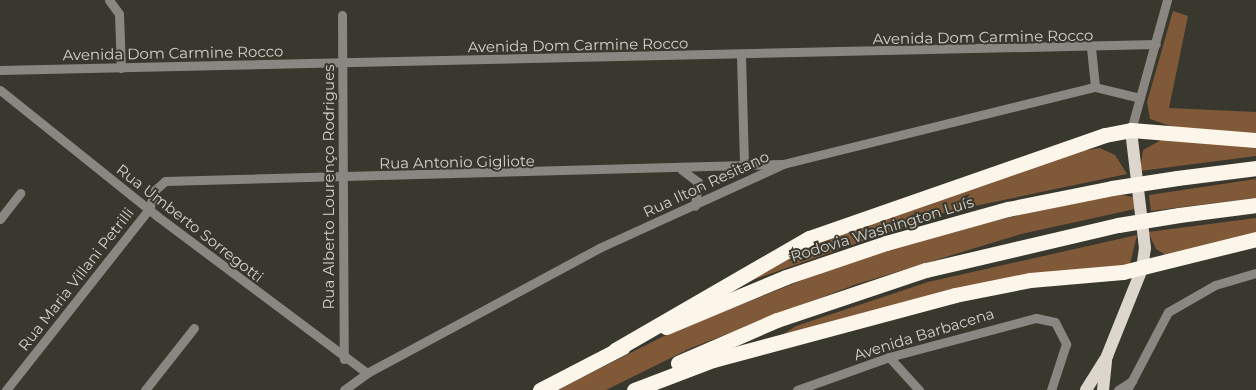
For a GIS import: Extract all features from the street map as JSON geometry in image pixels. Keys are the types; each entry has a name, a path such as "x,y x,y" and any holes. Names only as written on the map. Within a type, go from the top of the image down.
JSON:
{"highway":[{"path":"615,350 808,238 1105,135 1131,130 1256,140"},
{"name":"Rodovia Washington Luís","path":"534,390 546,387 615,350 834,260 947,225 1112,188 1256,168"},
{"path":"626,390 719,344 843,297 985,253 1118,225 1256,205"},
{"path":"634,390 713,360 954,295 1030,280 1142,269 1256,239"}],"main road":[{"path":"1086,390 1107,356 1142,269 1145,248 1131,130"},
{"path":"1103,390 1107,356"}],"street":[{"path":"109,0 119,14 121,68"},
{"path":"1131,130 1167,0"},
{"name":"Rua Alberto Lourenço Rodrigues","path":"342,15 345,178 344,359"},
{"name":"Avenida Dom Carmine Rocco","path":"0,70 741,56 1091,48 1156,44"},
{"path":"1091,48 1095,87"},
{"path":"741,56 744,166"},
{"name":"Rua Ilton Resitano","path":"344,390 367,373 599,248 784,164 1095,87 1140,98"},
{"name":"Rua Umberto Sorregotti","path":"0,90 149,209 344,359 367,373"},
{"name":"Rua Antonio Gigliote","path":"149,209 155,190 165,181 682,170 784,164"},
{"path":"682,170 698,182 695,206"},
{"path":"0,219 20,193"},
{"name":"Rua Maria Villani Petrilli","path":"6,390 149,209"},
{"path":"1127,390 1168,312 1215,285 1256,273"},
{"name":"Avenida Barbacena","path":"797,390 889,357 1026,319 1047,319 1059,327 1066,351 1051,390"},
{"path":"145,390 194,328"},
{"path":"889,357 919,390"},
{"path":"1118,390 1134,379"}],"shaded area":[{"path":"1173,11 1188,16 1169,108 1256,112 1256,134 1173,127 1150,119 1147,102"},
{"path":"1163,139 1256,146 1256,156 1140,171 1143,150"},
{"path":"1100,148 1115,155 1127,174 946,212 730,288 793,251 1075,152"},
{"path":"1256,179 1256,198 1151,211 1149,195"},
{"path":"1118,194 1133,197 1135,209 1021,234 854,285 691,348 606,390 557,390 672,332 838,266 951,230"},
{"path":"1256,218 1256,233 1167,256 1156,249 1148,232"},
{"path":"1137,235 1130,264 779,337 796,326 928,282"}]}
